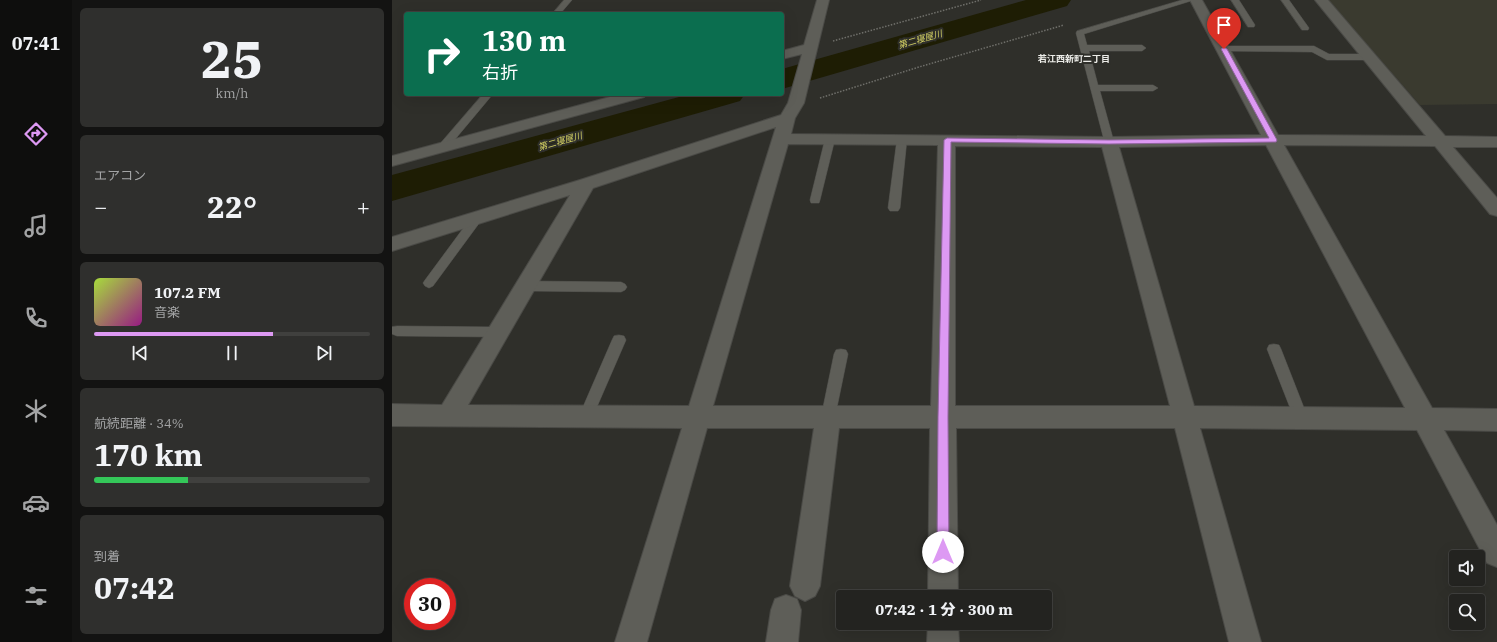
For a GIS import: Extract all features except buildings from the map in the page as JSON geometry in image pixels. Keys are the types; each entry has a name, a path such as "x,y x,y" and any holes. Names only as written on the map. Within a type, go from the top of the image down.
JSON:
{"street":[{"path":"631,642 781,139 794,106 823,0"},
{"path":"1196,0 1274,140 1497,553"},
{"path":"1321,0 1497,210"},
{"path":"784,55 809,50"},
{"path":"392,161 632,96"},
{"path":"392,244 586,184 794,106"},
{"path":"781,139 1109,142 1274,140 1497,142"},
{"path":"943,590 943,417 947,140"},
{"path":"1109,142 1245,642"},
{"path":"449,415 586,184"},
{"path":"392,415 698,417 1185,417 1497,420"},
{"path":"805,586 828,417"},
{"path":"782,642 786,610"},
{"path":"943,630 943,642"}],"lane":[{"path":"558,12 568,0"},
{"path":"1109,142 1080,33 1190,0"},
{"path":"1235,0 1251,25"},
{"path":"1285,0 1305,28"},
{"path":"1084,48 1142,48"},
{"path":"1224,49 1314,50 1327,57 1368,57"},
{"path":"1095,88 1153,88"},
{"path":"443,147 486,96"},
{"path":"815,200 830,139"},
{"path":"894,208 902,140"},
{"path":"429,283 477,218"},
{"path":"526,286 621,286"},
{"path":"397,331 498,332"},
{"path":"586,416 619,340"},
{"path":"1274,349 1301,418"},
{"path":"828,417 841,354"}],"path":[{"path":"809,50 981,0"},
{"path":"794,106 1064,25"}],"shaded area":[{"path":"1328,0 1497,0 1497,104 1420,105"}],"waterway":[{"name":"第二寝屋川","path":"784,78 1057,0"},
{"name":"第二寝屋川","path":"392,188 721,96"}],"district":[{"name":"若江西新町二丁目","path":"1074,58"}],"route":[{"path":"943,552 943,417 947,140 1109,142 1274,140 1224,49"}]}
